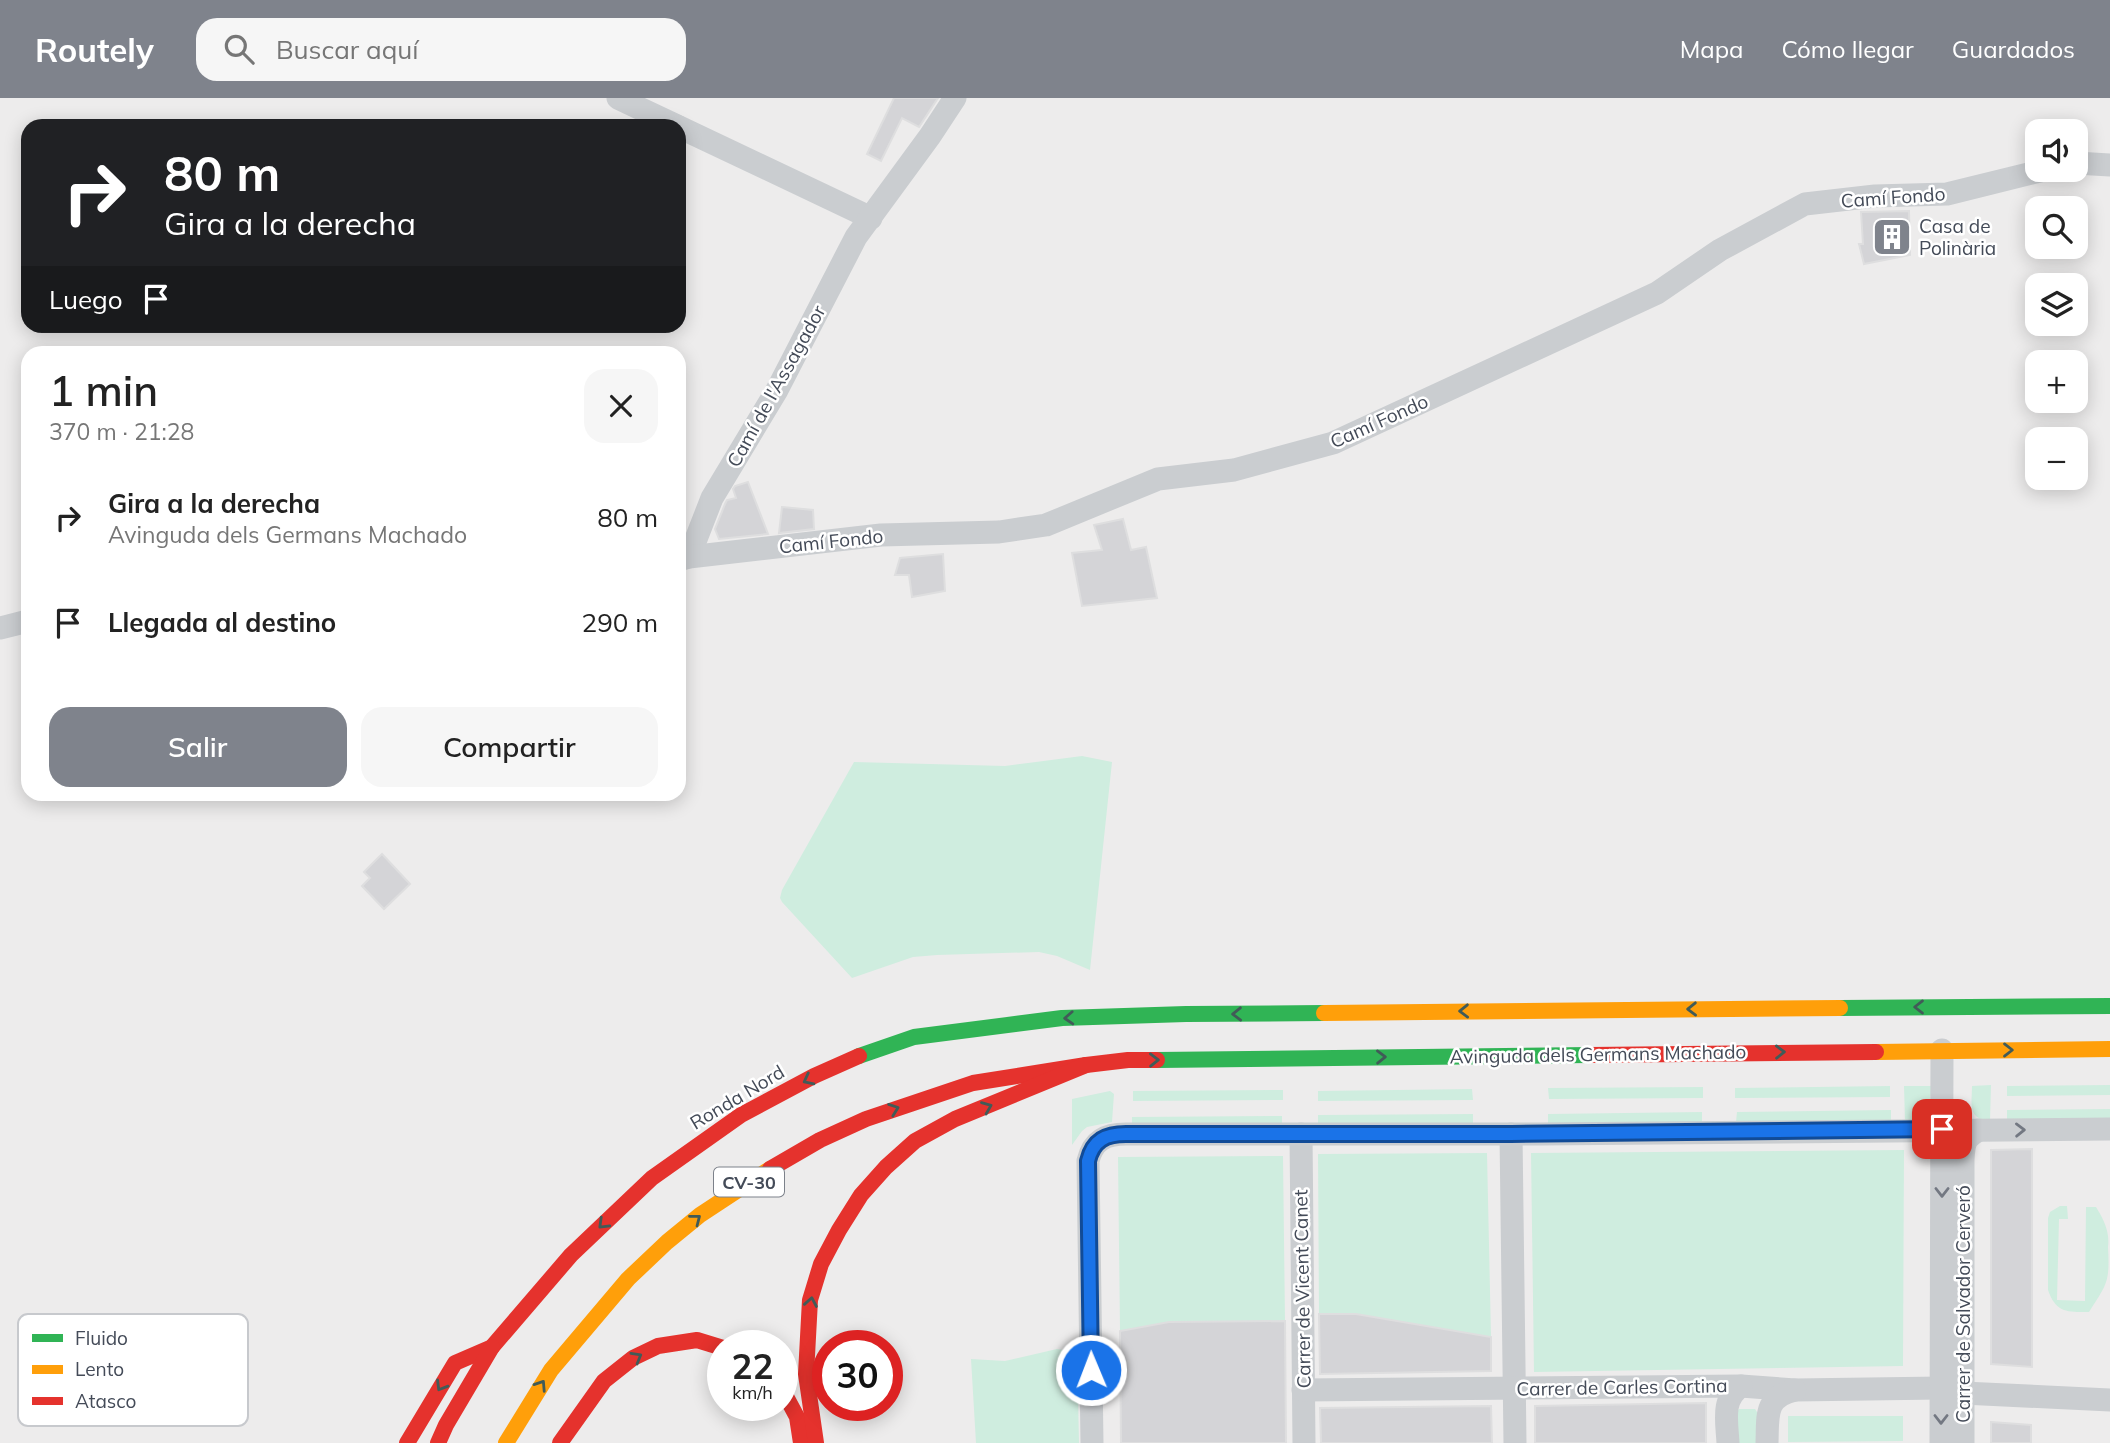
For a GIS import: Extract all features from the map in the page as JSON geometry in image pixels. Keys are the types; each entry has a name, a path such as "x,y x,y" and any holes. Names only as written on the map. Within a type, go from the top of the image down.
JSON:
{"main road":[{"name":"Ronda Nord","path":"438,1443 492,1347 571,1255 652,1178 741,1115 814,1076 870,1051 914,1037 1062,1018 1186,1014 2110,1006"},
{"name":"Avinguda dels Germans Machado","path":"1086,1065 1128,1060 2110,1049"},
{"path":"816,1443 806,1374 810,1300 821,1264 861,1195 886,1167 915,1141 955,1119 1086,1065"},
{"name":"CV-30","path":"506,1443 551,1370 628,1279 700,1215 748,1182 820,1140 866,1119 973,1083 1086,1065"},
{"path":"560,1443 604,1381 633,1359 658,1346 697,1340 707,1343"},
{"path":"407,1443 455,1363 492,1347"},
{"path":"798,1421 801,1443"}],"street":[{"path":"618,98 663,119"},
{"name":"Camí de l'Assagador","path":"686,555 712,498 777,390 856,237 955,98"},
{"path":"686,130 871,218"},
{"path":"2088,164 2110,165"},
{"name":"Camí Fondo","path":"686,559 881,535 999,532 1046,525 1158,478 1234,470 1333,443 1657,293 1720,250 1805,204 1875,196 1947,194 2025,175"},
{"path":"0,628 21,623"},
{"name":"Carrer de Salvador Cerveró","path":"1941,1443 1942,1050"},
{"path":"1092,1443 1088,1161 1090,1152 1106,1136 2110,1129"},
{"name":"Carrer de Salvador Cerveró","path":"1963,1443 1963,1160 1964,1145 1969,1135 1979,1130"},
{"path":"1511,1134 1515,1443"},
{"name":"Carrer de Vicent Canet","path":"1301,1135 1304,1443"},
{"path":"1728,1443 1728,1398 1741,1386"},
{"name":"Carrer de Carles Cortina","path":"1303,1390 1741,1386 1795,1390 1941,1388"},
{"path":"1767,1432 1773,1400 1783,1393 1795,1390"},
{"path":"1963,1393 2110,1400"},
{"path":"1727,1413 1735,1401 1754,1401 1765,1410 1767,1432"}],"green space":[{"path":"1082,756 1112,762 1090,970 1057,956 1039,952 937,955 913,957 852,978 780,898 854,762 1005,766"},
{"path":"1991,1085 1990,1121 1974,1114 1972,1086"},
{"path":"2110,1085 2110,1095 2007,1096 2007,1086"},
{"path":"1890,1086 1890,1097 1735,1098 1735,1088"},
{"path":"1904,1086 1932,1086 1928,1112 1918,1121 1905,1121"},
{"path":"1703,1087 1703,1098 1549,1099 1548,1088"},
{"path":"1472,1089 1473,1100 1318,1101 1318,1091"},
{"path":"1283,1090 1283,1100 1133,1101 1133,1091"},
{"path":"1110,1091 1114,1094 1112,1122 1087,1127 1072,1145 1072,1099"},
{"path":"2110,1109 2110,1120 2007,1121 2007,1110"},
{"path":"1891,1110 1891,1121 1736,1122 1737,1112"},
{"path":"1702,1112 1702,1123 1548,1124 1548,1114"},
{"path":"1473,1114 1473,1124 1318,1126 1318,1115"},
{"path":"1282,1116 1282,1127 1132,1128 1132,1117"},
{"path":"1904,1150 1903,1366 1534,1372 1531,1153"},
{"path":"1487,1153 1491,1337 1356,1314 1319,1314 1318,1154"},
{"path":"1283,1156 1285,1321 1169,1322 1120,1331 1118,1157"},
{"path":"2060,1206 2067,1206 2068,1219 2059,1219 2057,1300 2085,1301 2086,1207 2096,1207 2107,1231 2108,1276 2089,1312 2063,1310 2051,1298 2048,1290 2048,1218 2050,1212"},
{"path":"1057,1349 1077,1352 1079,1443 976,1443 971,1359 1005,1361"},
{"path":"1739,1409 1755,1409 1757,1412 1758,1443 1738,1443"},
{"path":"1788,1416 1903,1416 1903,1441 1788,1442"}],"building":[{"path":"894,98 938,98 919,127 902,118 881,161 867,154"},
{"name":"Casa de Polinària","path":"1909,211 1910,255 1864,264 1859,244 1863,244 1861,212"},
{"path":"748,482 768,534 719,539 715,529 727,500 736,498 733,489 735,486"},
{"path":"782,507 813,510 814,529 779,533"},
{"path":"1123,519 1131,550 1146,547 1157,598 1082,606 1072,553 1102,550 1094,525"},
{"path":"943,554 945,591 912,597 909,575 895,575 900,558"},
{"path":"382,854 410,884 384,909 362,886 370,878 364,872"},
{"path":"2032,1149 2032,1367 1991,1364 1991,1150"},
{"path":"1319,1314 1356,1314 1491,1337 1491,1371 1320,1374"},
{"path":"1285,1321 1286,1443 1121,1443 1120,1331 1169,1322"},
{"path":"1706,1403 1706,1443 1535,1443 1535,1406"},
{"path":"1491,1406 1492,1443 1321,1443 1320,1408"},
{"path":"1991,1422 2031,1425 2031,1443 1991,1443"}],"traffic: fast":[{"path":"1840,1008 2110,1006"},
{"path":"859,1056 914,1037 1062,1018 1324,1013"},
{"path":"1157,1060 1590,1055"}],"traffic: slow":[{"path":"1324,1013 1840,1008"},
{"path":"1876,1052 2110,1049"},
{"path":"506,1443 551,1370 628,1279 700,1215 770,1169"}],"traffic: jam":[{"path":"1590,1055 1876,1052"},
{"path":"407,1443 455,1363 492,1347 571,1255 652,1178 741,1115 814,1076 859,1056"},
{"path":"816,1443 806,1374 810,1300 821,1264 861,1195 886,1167 915,1141 955,1119 1086,1065 1157,1060"},
{"path":"770,1169 820,1140 866,1119 973,1083 1086,1065"},
{"path":"560,1443 604,1381 633,1358 658,1346 697,1340 707,1343"},
{"path":"438,1443 492,1347"},
{"path":"798,1421 801,1443"}],"place":[{"name":"Casa de Polinària","path":"1892,237"}],"route":[{"path":"1091,1370 1088,1161 1090,1152 1106,1136 1942,1129"}]}
